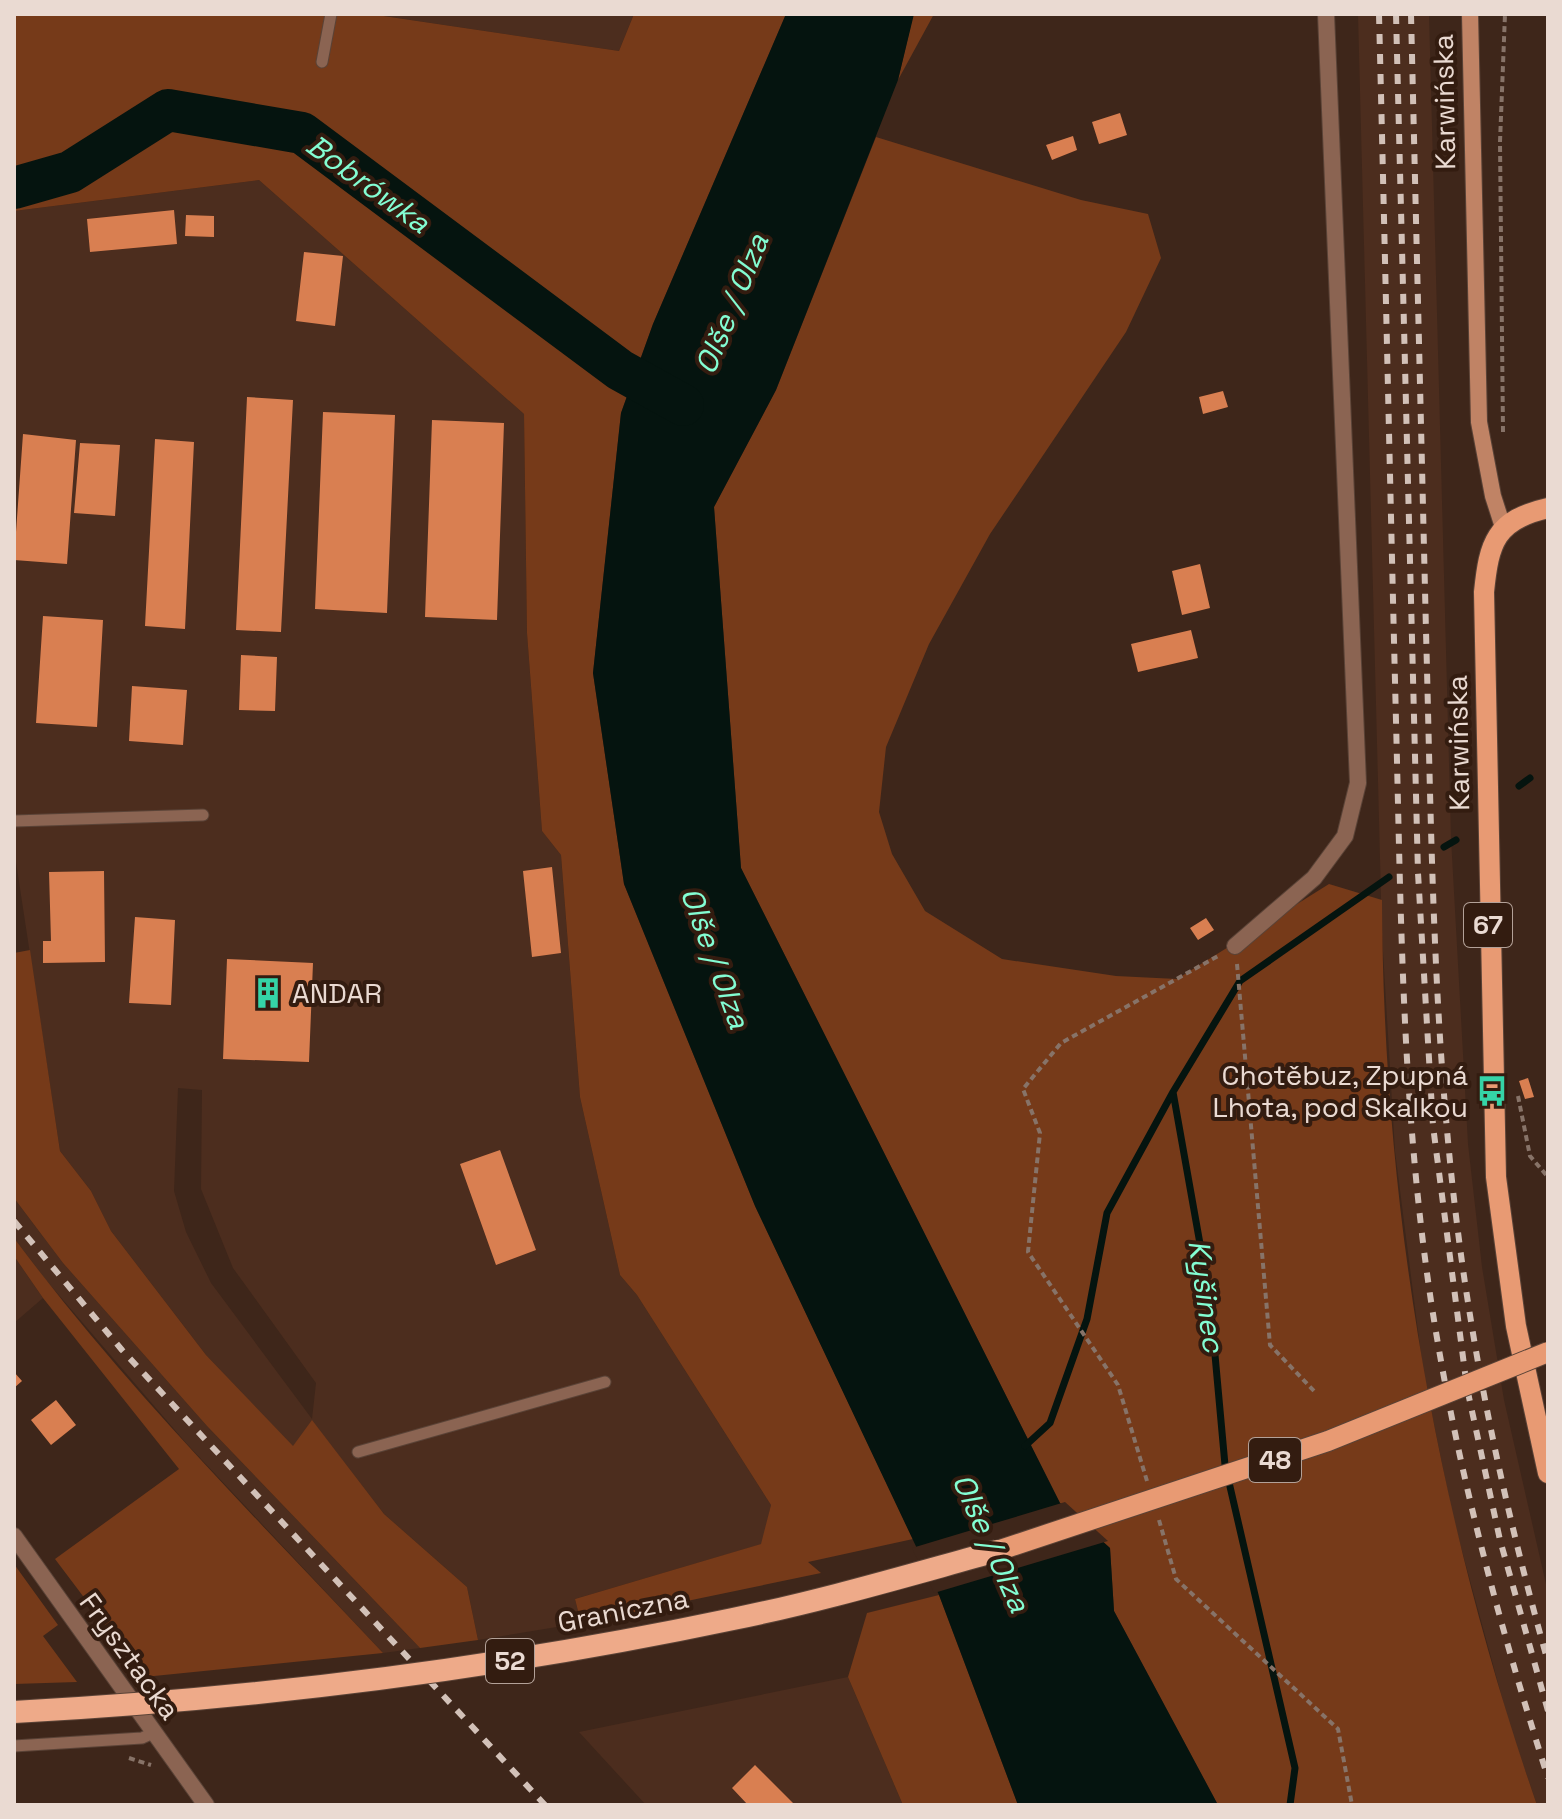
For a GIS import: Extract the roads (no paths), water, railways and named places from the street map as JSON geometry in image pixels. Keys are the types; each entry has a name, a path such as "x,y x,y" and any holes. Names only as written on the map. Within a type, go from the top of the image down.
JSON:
{"highway":[{"name":"Graniczna","path":"14,1712 304,1689 532,1658 735,1619 997,1551"}],"main road":[{"name":"Karwińska","path":"1470,14 1479,422 1493,496 1503,527 1489,550 1484,592 1496,1177 1516,1326 1548,1473"},
{"path":"1503,527 1548,508"},
{"name":"48","path":"997,1551 1328,1441 1548,1352"}],"street":[{"path":"1235,946 1314,878 1345,836 1358,783 1326,14"},
{"name":"Frysztacka","path":"14,1536 206,1805"}],"lane":[{"path":"322,62 331,14"},
{"path":"14,821 203,815"},
{"path":"358,1452 605,1382"},
{"path":"14,1746 142,1738 153,1733"}],"water":[{"name":"Olše / Olza","path":"786,14 914,14 898,80 776,390 714,507 741,868 1060,1503 1110,1548 1114,1611 1218,1805 1018,1805 939,1595 755,1206 624,884 593,673 621,413 653,324"}],"waterway":[{"name":"Bobrówka","path":"14,188 70,172 168,110 302,133 620,370 683,405"},
{"name":"Kyšinec","path":"1519,786 1530,778"},
{"name":"Kyšinec","path":"1444,847 1456,840"},
{"name":"Kyšinec","path":"1290,1805 1295,1768 1225,1465 1210,1300 1173,1092 1240,981 1389,877"},
{"path":"1025,1446 1050,1423 1087,1319 1107,1213 1173,1092"}],"railway":[{"path":"1379,14 1402,939 1414,1157 1431,1301 1453,1422 1480,1542 1548,1778"},
{"path":"1396,14 1418,873 1433,1126 1467,1388 1500,1540 1548,1711"},
{"path":"1411,14 1433,881 1447,1131 1467,1296 1483,1389 1512,1526 1548,1662"},
{"path":"14,1221 122,1350 545,1805"}],"place":[{"name":"ANDAR","path":"268,993"},
{"name":"Chotěbuz, Zpupná Lhota, pod Skalkou","path":"1492,1091"}]}
